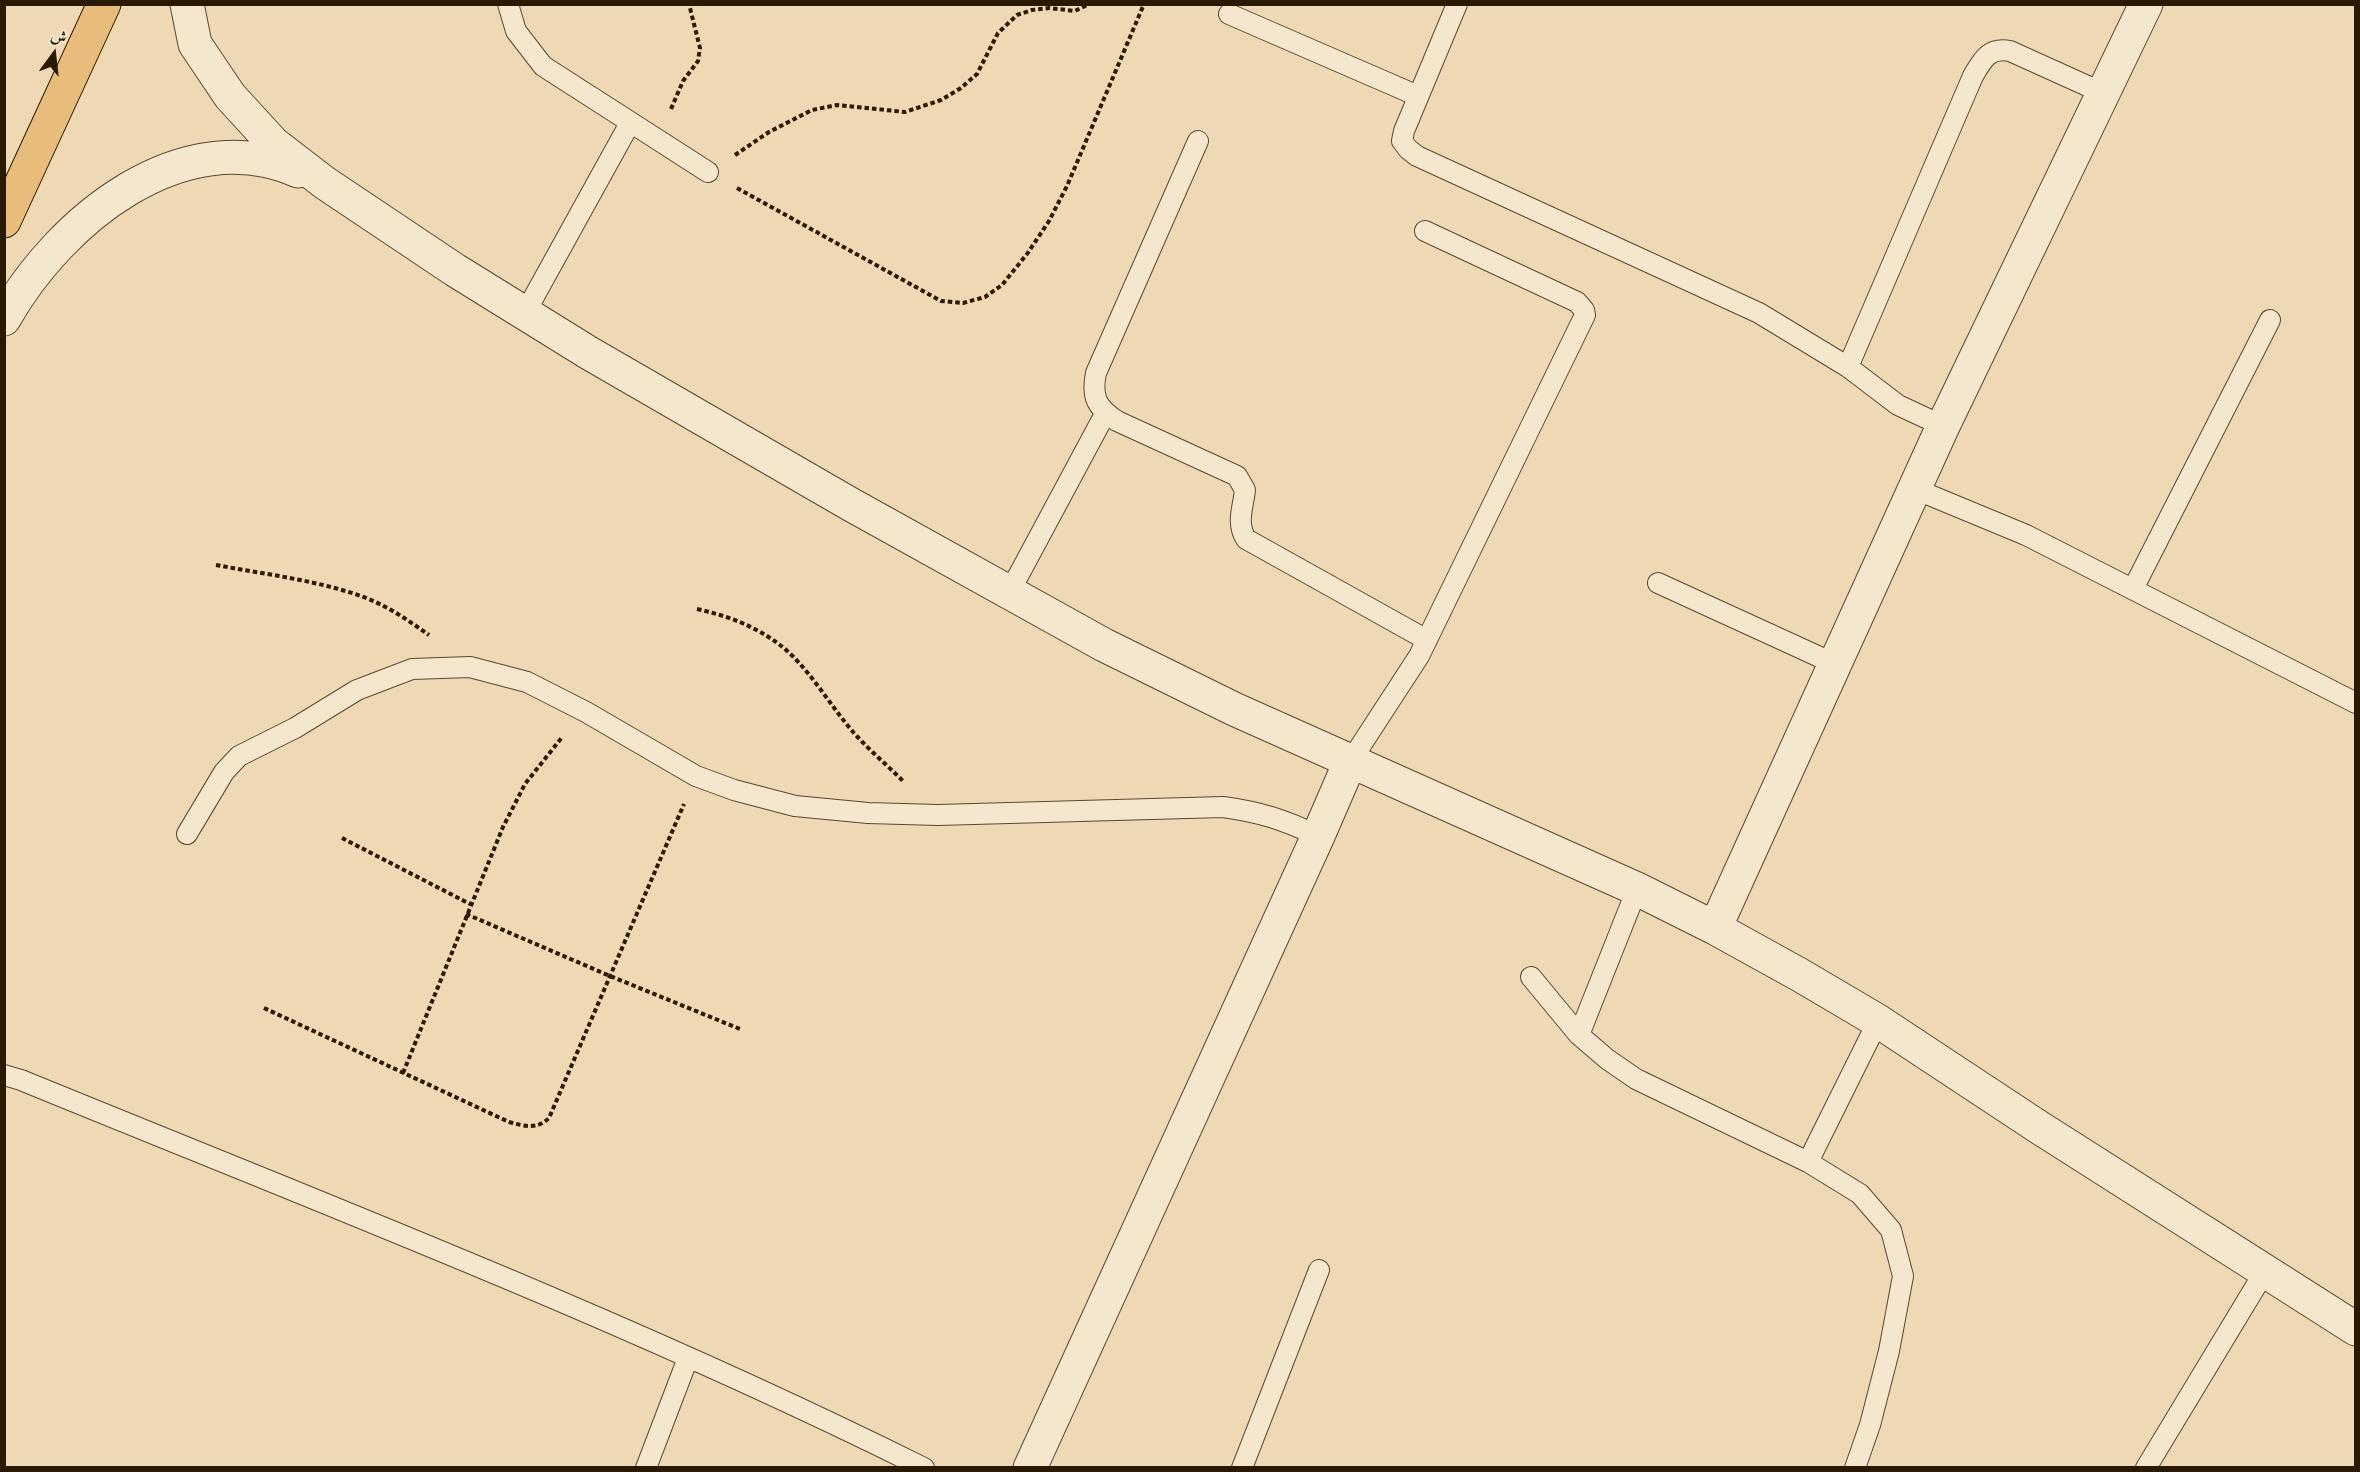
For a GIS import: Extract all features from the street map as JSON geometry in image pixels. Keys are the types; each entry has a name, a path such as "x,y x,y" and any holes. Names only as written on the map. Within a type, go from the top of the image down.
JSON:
{"highway":[{"path":"4,221 104,4"}],"street":[{"path":"187,4 195,44 230,96 273,142 325,183 455,270 589,353 1009,593 1154,669 1350,762 1637,889 1715,928 1878,1021 2355,1329"},
{"path":"1715,928 1943,426 2146,4"},
{"path":"4,318 20,290 51,251 87,218 130,188 176,165 225,157 276,161 325,183"},
{"path":"1030,1467 1350,762"}],"lane":[{"path":"508,4 516,31 543,66 708,172"},
{"path":"1458,4 1404,131 1402,141 1408,149 1417,156 1759,313 1807,340 1848,367 1898,405 1943,426"},
{"path":"1229,14 1418,96"},
{"path":"1848,367 1973,76 1984,57 1992,51 2001,49 2010,51 2103,93"},
{"path":"525,313 630,123"},
{"path":"1198,141 1096,373 1093,387 1097,402 1105,414 1118,422 1237,476 1245,489 1240,520 1241,530 1246,539 1427,640"},
{"path":"1350,762 1419,656 1585,315 1577,302 1425,231"},
{"path":"2133,589 2270,320"},
{"path":"1009,593 1105,414"},
{"path":"1915,489 2026,535 2355,703"},
{"path":"1658,583 1835,664"},
{"path":"187,834 224,772 239,756 296,728 357,690 390,677 412,669 470,667 527,682 586,712 696,776 734,790 795,806 868,813 938,815 1223,807 1257,812 1288,822 1318,836"},
{"path":"1579,1035 1637,889"},
{"path":"1531,977 1579,1035 1606,1059 1636,1079 1808,1162 1860,1194 1891,1230 1903,1276 1889,1351 1870,1425 1855,1467"},
{"path":"1808,1162 1878,1021"},
{"path":"4,1075 500,1276 688,1358 924,1467"},
{"path":"1242,1467 1319,1270"},
{"path":"2146,1467 2265,1271"},
{"path":"646,1467 688,1358"}],"path":[{"path":"661,142 683,81 698,61 700,48 689,4"},
{"path":"1089,4 1075,11 1049,8 1017,15 998,33 977,74 961,88 941,100 905,112 837,105 812,110 769,132 708,172 941,301 963,303 985,297 1002,285 1027,254 1049,221 1067,186 1144,4"},
{"path":"216,565 308,582 362,597 401,615 470,667"},
{"path":"697,609 727,616 750,626 782,646 805,671 855,735 938,815"},
{"path":"403,1072 503,827 525,784 554,746 586,712"},
{"path":"264,1008 509,1122 527,1127 542,1125 549,1118 696,776"},
{"path":"342,838 470,904"},
{"path":"466,914 609,976 740,1029"}]}
